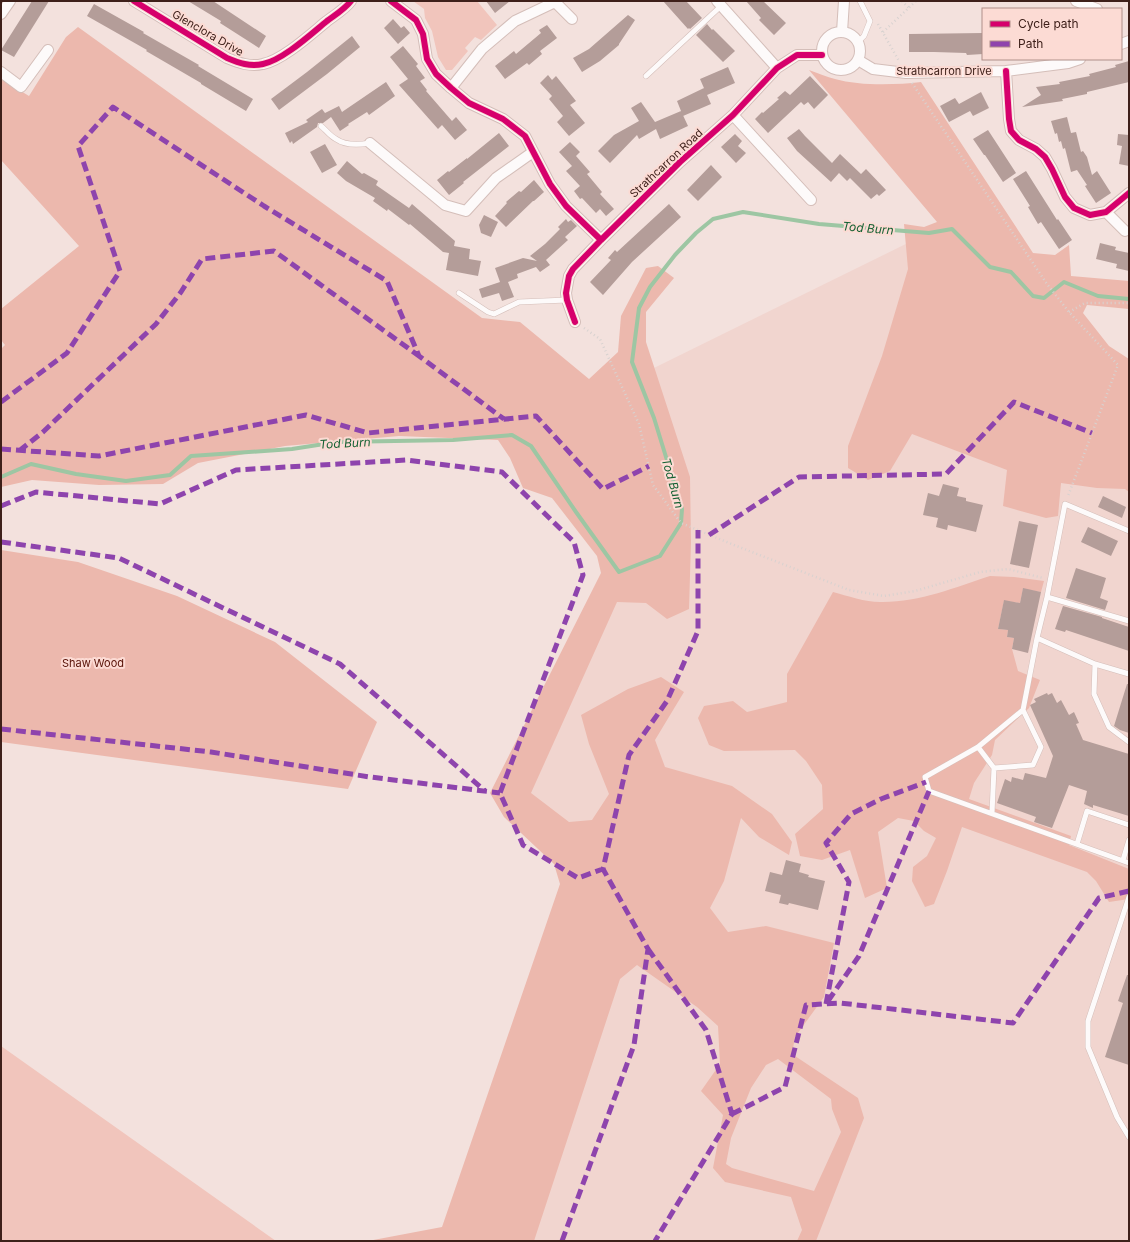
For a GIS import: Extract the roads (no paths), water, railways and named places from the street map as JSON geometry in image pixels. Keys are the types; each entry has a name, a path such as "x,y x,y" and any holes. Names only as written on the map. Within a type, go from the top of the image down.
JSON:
{"street":[{"path":"1,14 10,1"},
{"name":"Glenclora Drive","path":"134,1 227,58 239,63 253,66 265,64 277,59 291,50 351,1"},
{"path":"391,1 416,20 423,34 427,59 436,74 469,103 503,119 525,136 550,184 566,206 600,240"},
{"path":"842,32 844,1"},
{"path":"1076,1 1094,8"},
{"path":"451,88 482,49 515,21 556,2 572,19"},
{"path":"719,4 778,68"},
{"path":"842,32 851,35 858,42 860,55 854,65 847,69 836,69 826,63 822,55 822,49 825,41 830,36 842,32"},
{"path":"1,72 21,87 48,50"},
{"name":"Strathcarron Road","path":"575,322 566,293 569,276 573,269 600,240 680,162 733,114 778,68 797,55 822,55"},
{"name":"Strathcarron Drive","path":"858,60 872,68 906,73 1006,71 1068,63 1077,60"},
{"path":"1006,71 1011,131 1019,140 1036,149 1045,157 1065,197 1074,208 1090,215 1106,212 1129,192"},
{"path":"733,114 811,200"},
{"path":"370,143 445,205 466,211 496,178 533,152"},
{"path":"1106,212 1125,231"}],"lane":[{"path":"858,42 864,36 870,21 860,1"},
{"path":"646,76 719,4"},
{"path":"321,126 336,139 345,143 357,145 370,143"},
{"path":"459,294 488,312 494,314 519,302 567,300"},
{"path":"994,768 1033,765 1041,747 1023,710 1065,504 1129,531"},
{"path":"1047,597 1129,621"},
{"path":"1037,638 1095,664 1129,674"},
{"path":"1095,664 1094,694 1097,701 1109,727 1129,742"},
{"path":"1023,710 978,747 925,776 929,791 1129,862"},
{"path":"978,747 994,768 992,813"},
{"path":"1077,844 1087,811 1129,825"},
{"path":"1123,860 1129,840"},
{"path":"1129,897 1088,1021 1088,1047 1117,1117 1129,1137"}],"waterway":[{"name":"Tod Burn","path":"1,477 31,464 76,474 126,481 170,475 191,456 292,449 337,442 453,440 512,435 531,446 619,572 660,556 681,523 682,509 654,418 632,362 639,308 650,287 675,255 696,233 713,219 743,212 819,224 929,233 952,229 990,267 1011,272 1033,296 1044,298 1064,282 1098,296 1129,299"}],"park label":[{"name":"Shaw Wood","path":"93,663"}]}
